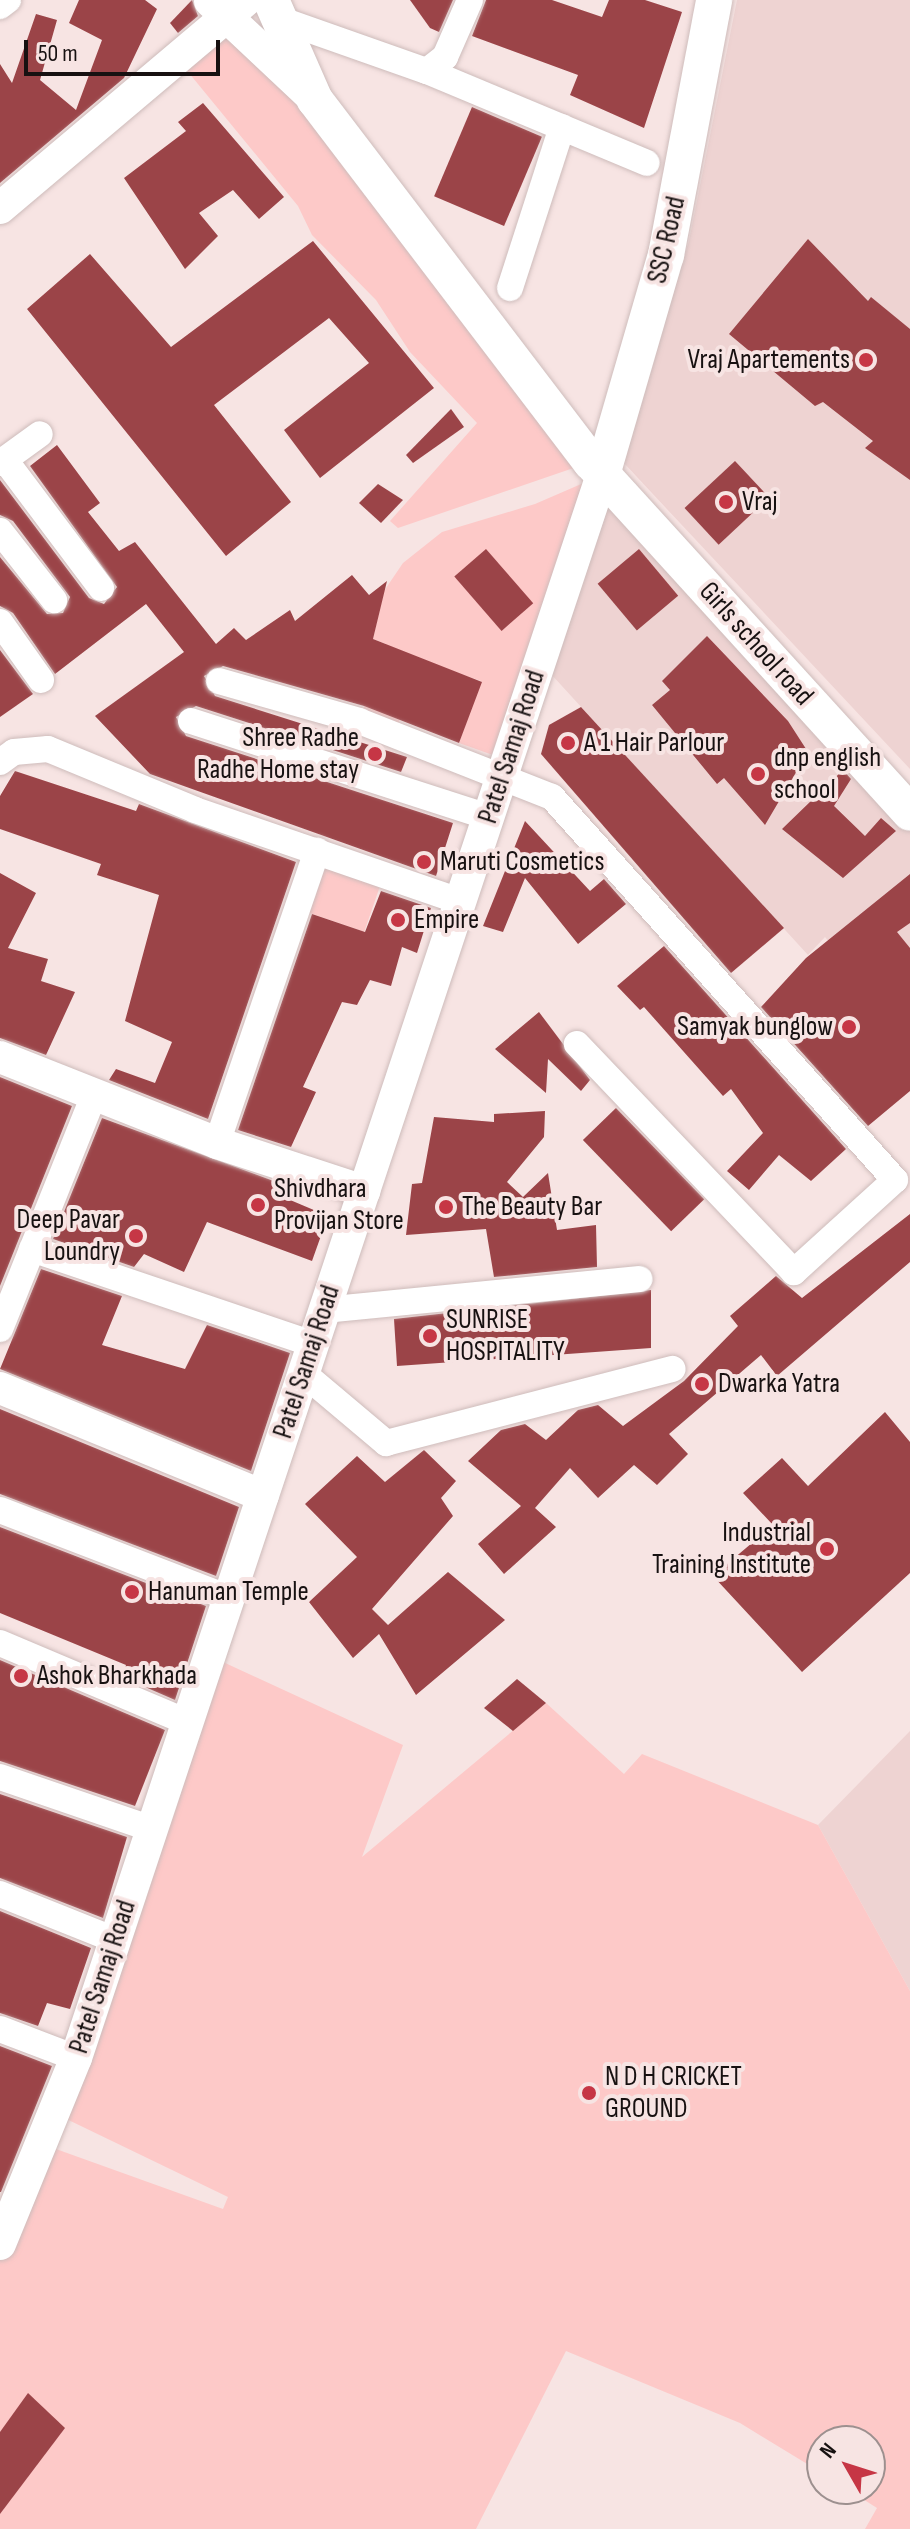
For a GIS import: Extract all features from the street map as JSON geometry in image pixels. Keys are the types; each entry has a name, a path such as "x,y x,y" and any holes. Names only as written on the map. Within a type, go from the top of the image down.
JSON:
{"main road":[{"name":"SSC Road","path":"602,475 666,255 714,0"},
{"name":"Girls school road","path":"275,9 315,100 602,475 910,813"}],"street":[{"path":"0,6 8,0"},
{"path":"427,71 445,57 470,0"},
{"path":"0,208 226,5 315,100"},
{"path":"275,9 647,163"},
{"path":"510,288 562,127"},
{"path":"40,434 2,462 101,588"},
{"name":"Patel Samaj Road","path":"0,2244 76,2058 602,475"},
{"path":"0,531 54,600"},
{"path":"0,622 41,680"},
{"path":"219,681 359,721 552,797 895,1180 794,1272 577,1044"},
{"path":"191,721 488,817"},
{"path":"0,762 14,752 48,749 317,851 460,901"},
{"path":"217,1143 317,851"},
{"path":"0,1057 217,1143 364,1191"},
{"path":"0,1329 94,1095"},
{"path":"32,1249 308,1358 386,1443 673,1369"},
{"path":"324,1310 639,1279"},
{"path":"0,1388 263,1496"},
{"path":"0,1510 229,1598"},
{"path":"0,1643 187,1722"},
{"path":"0,1777 152,1829"},
{"path":"0,1894 115,1940"},
{"path":"0,2029 76,2058"}],"shaded area":[{"path":"737,0 910,0 910,769 623,462 689,241"},
{"path":"223,15 591,462 398,528 390,521 477,423 410,352 376,300 312,235 298,206 175,56"},
{"name":"dnp english school","path":"602,475 910,813 910,1039 825,937 808,955 540,662"},
{"path":"602,475 507,760 459,743 481,681 421,661 398,724 363,710 386,644 373,639 384,591 403,563 442,532 535,504"},
{"path":"317,851 384,874 364,932 297,909"},
{"path":"210,1656 403,1745 362,1857 546,1703 624,1774 642,1754 818,1825 910,1991 910,2529 865,2529 877,2508 872,2505 886,2505 886,2425 806,2425 806,2463 740,2423 566,2351 476,2529 0,2529 0,2244 42,2144 223,2209 228,2197 54,2113"},
{"path":"910,1731 910,1991 818,1825"}],"building":[{"path":"79,0 145,0 157,9 124,78 0,183 0,64 12,83 36,14 57,20 40,80 76,110 102,40 69,23"},
{"path":"192,0 198,16 178,33 170,23"},
{"path":"410,0 453,0 439,32 430,28"},
{"path":"486,0 552,0 602,17 609,0 645,0 682,12 644,128 570,95 578,75 472,36"},
{"path":"203,103 284,197 259,219 233,190 199,213 218,236 185,269 124,178 186,131 178,122"},
{"path":"472,107 542,137 504,226 434,196"},
{"name":"Vraj Apartements","path":"808,239 868,301 871,297 910,329 910,480 865,448 873,441 823,402 815,406 729,334"},
{"path":"313,241 434,388 320,478 284,430 369,363 329,318 214,405 291,502 226,556 27,309 90,254 171,347"},
{"path":"451,409 464,427 413,463 406,455"},
{"path":"57,445 100,503 88,512 119,551 135,542 216,644 234,628 246,640 290,610 295,621 352,575 369,595 387,581 373,639 482,682 459,743 364,706 223,666 204,676 215,696 407,757 401,772 196,706 176,717 186,736 453,823 436,876 150,774 95,716 184,652 146,604 55,674 13,613 0,606 0,557 47,614 63,613 70,597 13,521 0,515 0,480 89,598 104,604 117,587 30,466"},
{"name":"Vraj","path":"735,461 769,498 719,545 685,508"},
{"path":"378,484 403,500 381,523 359,503"},
{"path":"486,549 533,603 502,631 454,577"},
{"path":"639,549 678,596 637,630 598,584"},
{"path":"707,636 788,721 808,752 765,825 724,778 717,784 652,705 670,690 662,681"},
{"path":"0,650 33,694 0,717"},
{"path":"581,707 784,928 731,973 541,754 549,725"},
{"path":"843,770 851,779 834,806 865,836 881,818 896,831 843,878 782,829"},
{"path":"15,771 136,811 139,804 296,862 208,1119 109,1080 116,1069 155,1083 172,1042 125,1021 159,895 97,875 101,864 0,829 0,796"},
{"path":"525,821 590,891 604,879 626,904 578,944 525,878 503,932 483,926"},
{"path":"0,873 36,893 8,948 48,959 41,981 75,992 46,1055 0,1038"},
{"path":"910,874 910,923 897,932 910,948 910,1091 868,1126 761,1007 806,958"},
{"path":"381,891 431,908 417,953 402,947 391,986 370,980 357,1005 342,1002 303,1087 316,1092 291,1147 238,1130 312,914 365,932"},
{"path":"664,946 846,1149 811,1181 779,1155 749,1190 727,1171 763,1133 731,1089 723,1096 644,1007 640,1010 617,986"},
{"path":"539,1012 590,1080 581,1091 548,1059 546,1093 495,1049"},
{"path":"0,1077 72,1106 0,1286"},
{"path":"616,1108 704,1199 671,1231 583,1140"},
{"path":"545,1111 544,1137 507,1182 523,1197 548,1173 557,1230 596,1225 597,1267 494,1277 486,1229 406,1235 412,1184 422,1183 434,1117 494,1122 494,1114"},
{"path":"102,1118 279,1183 276,1194 328,1216 312,1261 207,1222 184,1272 144,1254 134,1267 53,1239"},
{"path":"910,1214 910,1262 777,1376 761,1355 669,1434 688,1454 657,1485 634,1465 598,1498 570,1468 535,1508 556,1527 504,1574 478,1544 521,1506 468,1461 501,1430 525,1424 546,1440 578,1410 598,1405 623,1426 684,1381 738,1326 730,1316 776,1276 802,1298"},
{"path":"41,1269 122,1296 102,1345 185,1369 207,1325 290,1353 251,1471 0,1369"},
{"path":"651,1290 651,1348 397,1366 394,1319"},
{"path":"0,1409 239,1507 216,1576 0,1494"},
{"name":"Industrial Training Institute","path":"885,1412 910,1442 910,1573 802,1672 713,1576 773,1525 743,1493 782,1458 808,1486"},
{"path":"424,1450 456,1481 441,1498 453,1516 372,1609 388,1625 448,1572 505,1620 416,1695 379,1634 353,1658 309,1602 357,1557 305,1504 357,1456 385,1482"},
{"path":"0,1527 206,1606 175,1700 122,1677 126,1665 0,1613"},
{"path":"0,1660 165,1730 135,1806 0,1761"},
{"path":"517,1679 546,1703 513,1731 484,1708"},
{"path":"0,1794 127,1837 103,1918 0,1878"},
{"path":"0,1911 91,1948 70,2009 47,2003 38,2026 0,2013"},
{"path":"0,2046 52,2066 1,2192 0,2192"},
{"path":"28,2393 65,2428 0,2514 0,2432"}],"place":[{"name":"Vraj Apartements","path":"866,360"},
{"name":"Vraj","path":"726,502"},
{"name":"A 1 Hair Parlour","path":"568,743"},
{"name":"Shree Radhe Radhe Home stay","path":"375,754"},
{"name":"dnp english school","path":"758,774"},
{"name":"Maruti Cosmetics","path":"424,862"},
{"name":"Empire","path":"398,920"},
{"name":"Samyak bunglow","path":"849,1027"},
{"name":"Shivdhara Provijan Store","path":"258,1205"},
{"name":"The Beauty Bar","path":"446,1207"},
{"name":"Deep Pavar Loundry","path":"136,1236"},
{"name":"SUNRISE HOSPITALITY","path":"430,1336"},
{"name":"Dwarka Yatra","path":"702,1384"},
{"name":"Industrial Training Institute","path":"827,1549"},
{"name":"Hanuman Temple","path":"132,1592"},
{"name":"Ashok Bharkhada","path":"21,1676"},
{"name":"N D H CRICKET GROUND","path":"589,2093"}]}
